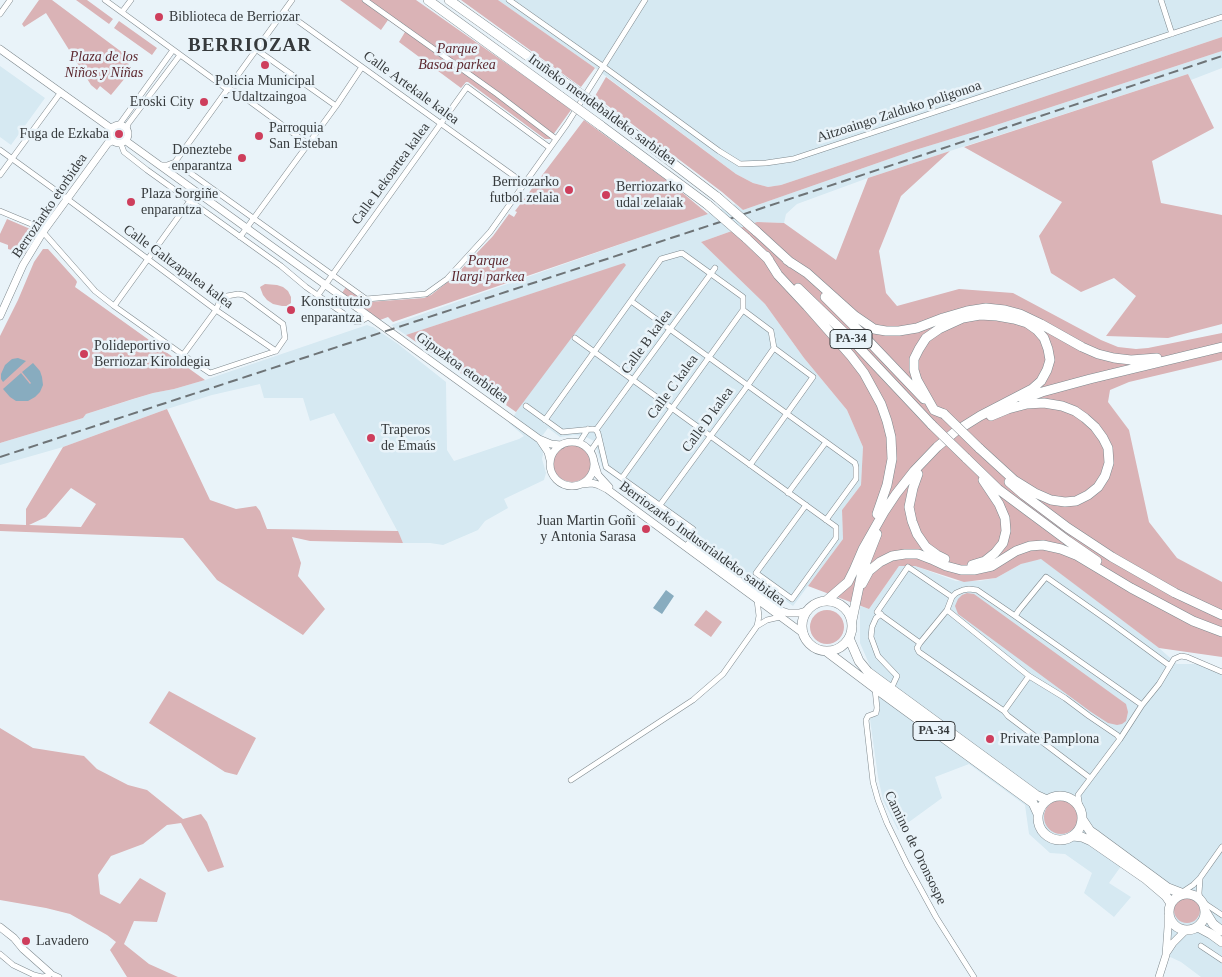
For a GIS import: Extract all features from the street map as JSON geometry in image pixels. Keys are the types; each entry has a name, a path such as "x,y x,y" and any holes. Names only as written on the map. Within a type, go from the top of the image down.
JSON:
{"highway":[{"name":"Iruñeko mendebaldeko sarbidea","path":"428,0 600,125 708,206 746,238 852,340 932,426 966,458"},
{"name":"Iruñeko mendebaldeko sarbidea","path":"449,0 608,114 717,197 787,260 940,414"},
{"path":"766,256 778,275 864,373 881,404 888,421 891,437 892,459 888,486 854,570 848,582 826,600 818,602 806,611 802,627 804,634"},
{"path":"787,260 807,273 855,316 874,329 899,332 917,328 966,311 986,308 1020,314 1098,354 1131,360 1164,357"},
{"path":"863,548 896,494 914,471 937,447 956,431 980,416 1032,389 1041,381 1050,360 1044,338 1027,323 1014,319 980,315 963,318 939,329 926,338 914,359 914,370 917,380 940,414 977,450 1024,495 1068,528 1112,557 1175,593 1222,615"},
{"path":"1017,397 1052,386 1222,343"},
{"path":"852,620 862,572 874,540 886,516 918,474 939,451 959,434 984,418 1018,401 1042,392 1222,347"},
{"path":"977,450 1014,480 1035,493 1051,500 1065,502 1076,501 1098,487 1105,476 1109,463 1108,448 1095,426 1074,411 1062,406 1027,404 984,418"},
{"path":"918,474 909,507 917,534 926,547 953,563 971,565 985,561 995,554 1003,544 1006,531 1005,518 1000,504 966,458"},
{"path":"966,458 998,489 1068,541 1122,577 1222,631"},
{"path":"857,593 869,571 880,562 892,556 918,554 946,566 961,570 974,570 992,566 1016,551 1030,546 1044,545 1076,555 1131,588 1193,621 1222,631"},
{"path":"826,600 842,606 848,612 853,626 849,638 840,648 826,651"},
{"name":"PA-34","path":"804,634 812,646 826,651 1033,803 1038,814 1038,823 1049,837 1059,840 1073,836 1091,841 1146,879 1166,896 1170,902"},
{"name":"PA-34","path":"849,638 859,661 868,672 1036,795 1047,800"},
{"path":"1038,814 1041,806 1047,800 1056,796 1065,796 1074,800 1080,808 1082,819 1080,829 1073,836"},
{"path":"1082,819 1090,831 1168,888 1181,894 1195,895 1201,900 1213,924 1222,931"},
{"path":"1181,894 1170,902 1168,910 1168,916 1172,924 1179,929 1186,930 1198,927 1203,920 1205,911"},
{"path":"1198,927 1222,942"}],"main road":[{"path":"0,49 112,129"},
{"path":"112,141 110,135 112,129 119,125 127,129 129,135 123,142"},
{"name":"Gipuzkoa etorbidea","path":"112,141 118,144 123,142 161,165 539,439 551,444 561,445"},
{"name":"Berroziarko etorbidea","path":"0,316 23,265 43,232 108,143 112,141"},
{"name":"Gipuzkoa etorbidea","path":"539,439 548,452 550,460"},
{"path":"568,442 579,443 590,452 594,462 593,468 591,475 582,484 568,486 556,479 552,473 550,460 552,454 561,445 568,442"},
{"name":"Berriozarko Industrialdeko sarbidea","path":"594,462 598,475 605,484 780,610 788,613 806,611"},
{"name":"Berriozarko Industrialdeko sarbidea","path":"582,484 592,482 607,489 804,634"},
{"path":"1166,955 1168,916"},
{"path":"0,927 14,938 22,949 49,976"},
{"path":"1159,977 1166,955 1173,943 1186,930"}],"street":[{"path":"0,14 10,0"},
{"path":"104,0 227,89 236,92 308,144"},
{"path":"122,12 131,0"},
{"path":"161,165 175,162 292,0"},
{"path":"365,0 497,94 556,139"},
{"name":"Aitzoaingo Zalduko poligonoa","path":"508,0 719,151 740,164 766,164 793,159 1222,18"},
{"path":"175,162 366,299 426,294 447,279 490,232 567,124 645,0"},
{"path":"1161,0 1172,34"},
{"name":"Calle Artekale kalea","path":"284,11 525,184"},
{"path":"119,125 173,50"},
{"path":"256,50 336,106"},
{"path":"127,129 128,124 180,55"},
{"path":"240,237 336,106 362,67"},
{"name":"Calle Lekoartea kalea","path":"332,275 468,87 550,148"},
{"path":"0,175 61,92"},
{"name":"Gipuzkoa etorbidea","path":"123,142 124,152 356,322 370,316"},
{"name":"Calle Galtzapalea kalea","path":"0,150 216,310 276,351"},
{"path":"175,190 182,180"},
{"path":"114,306 197,191"},
{"path":"0,211 43,232 95,291 114,306 184,355 210,373 276,351 285,338 283,324 244,295 227,296 219,304 184,355"},
{"path":"545,420 661,259 682,253 743,298 743,310 771,331 774,348 813,377 750,464"},
{"name":"Calle B kalea","path":"596,430 715,268"},
{"path":"318,295 332,275"},
{"path":"630,301 855,463 856,479 826,520"},
{"name":"Calle C kalea","path":"622,478 743,310"},
{"path":"575,338 750,464 806,505 826,520 836,527 836,538 792,599 756,573 806,505"},
{"name":"Calle D kalea","path":"660,505 774,348"},
{"path":"526,406 562,432 596,430 606,466 693,528"},
{"path":"579,443 588,429"},
{"path":"590,452 599,438"},
{"path":"788,492 826,442"},
{"path":"920,642 877,612 908,567 952,597"},
{"path":"1016,616 1046,577 1170,666"},
{"path":"1090,778 1004,711 918,652 917,648 920,642 947,610 952,597 963,590 977,590 1142,705"},
{"path":"757,600 759,616 757,626"},
{"path":"947,610 1030,676 1065,698 1120,739"},
{"path":"881,614 876,618 870,637 878,656 897,676 891,689"},
{"path":"571,780 693,700 722,674 757,626 766,620 780,617"},
{"path":"1080,808 1078,795 1120,739 1174,659 1180,656 1187,657 1222,672"},
{"path":"1004,711 1030,676"},
{"name":"Camino de Oronsospe","path":"875,688 876,713 866,718 873,782 878,800 907,864 936,917 974,977"},
{"path":"1181,894 1193,886 1222,848"},
{"path":"1200,878 1199,892 1201,900 1222,915"},
{"path":"1201,946 1222,960"},
{"path":"0,954 13,965 34,975 59,977"}],"shaded area":[{"path":"498,0 1222,0 1222,37 781,185 768,187 753,183 736,174 595,68"},
{"path":"1222,51 1222,68 1191,80 1188,74 868,178 797,204 786,214 784,223 757,222 701,242 765,304 804,358 847,410 863,447 861,485 842,510 843,539 793,606 603,469 594,441 584,436 560,437 548,428 537,443 542,448 542,459 546,473 544,480 504,499 508,508 485,521 478,530 443,545 403,543 334,413 310,421 303,398 264,398 260,384 212,395 167,409 63,447 0,465 0,443 83,418 86,414 153,393 205,380 367,325 398,344 446,382 447,450 454,461 519,439 524,436 509,423 521,405 570,281 406,335 391,325 735,204 743,210 912,151"},
{"path":"0,66 45,98 11,145 0,137"},
{"path":"1042,559 1159,648 1177,664 1203,664 1222,672 1222,977 1201,977 1181,962 1166,955 1170,897 1124,862 1109,883 1131,897 1114,917 1084,893 1092,873 1065,854 1050,853 1029,834 1025,805 969,764 935,777 942,798 898,830 883,800 870,719 875,711 875,688 870,666 860,643 860,606 869,609 899,566 915,566 956,581 980,581 996,578 1021,564"}],"green space":[{"name":"Plaza de los Niños y Niñas","path":"39,0 52,0 127,56 130,72 111,95 100,86 97,90 91,85 46,13 24,27 22,24"},
{"path":"76,0 87,0 113,19 109,24"},
{"name":"Parque Basoa parkea","path":"340,0 416,0 571,110 550,139 545,139 468,82 461,88 399,42 405,32 388,20 381,30"},
{"path":"461,0 498,0 595,68 581,87"},
{"path":"119,21 157,48 152,55 114,28"},
{"path":"1222,37 1222,51 912,151 743,210 595,96 606,77 736,174 753,183 768,187 781,185"},
{"path":"1188,74 1214,128 1152,161 1161,203 1222,215 1222,324 1168,338 1106,336 1136,296 1114,278 1081,292 1051,273 1039,236 1062,202 964,147"},
{"name":"Berriozarko udal zelaiak","path":"584,120 673,185 708,214 393,322 388,317 380,320 342,293 346,287 368,302 424,298 431,295 453,278 493,236 509,214 514,217 517,212 515,211"},
{"path":"950,151 901,196 879,251 886,293 897,306 959,289 1013,293 1101,340 1118,347 1136,349 1222,333 1222,360 1129,382 1110,390 1108,402 1129,430 1149,522 1177,558 1222,582 1222,657 1159,648 1041,559 1021,564 996,578 964,582 915,566 899,566 869,609 808,586 843,539 842,510 861,485 863,447 847,410 804,358 765,304 701,242 757,222 784,223 836,260 868,178"},
{"path":"7,219 35,231 37,235 24,254 8,249 8,245 0,242 0,234"},
{"name":"Polideportivo Berriozar Kiroldegia","path":"43,249 48,249 76,280 75,287 205,380 133,399 86,414 83,418 0,443 0,336 34,262"},
{"path":"624,263 626,265 516,412 406,335"},
{"path":"265,284 283,287 291,297 291,303 287,306 282,306 267,300 260,287"},
{"path":"167,409 210,500 236,509 256,506 267,529 398,531 403,543 310,541 292,537 301,563 298,576 325,609 303,635 217,580 183,538 0,531 0,524 26,525 26,509 63,447","holes":["71,488 96,504 81,527 29,525 46,517"]},
{"path":"572,444 585,450 591,463 585,476 572,482 559,476 553,463 559,450"},
{"path":"967,593 974,594 1126,704 1128,712 1126,721 1117,725 1108,723 958,614 955,606 958,599"},
{"path":"706,610 722,622 711,637 694,625"},
{"path":"827,610 839,615 844,627 839,639 827,644 815,639 810,627 815,615"},
{"path":"169,691 256,738 237,775 225,772 149,723"},
{"path":"0,728 33,748 84,756 97,769 128,785 147,790 183,819 201,814 207,822 224,867 208,872 181,823 167,825 143,844 111,856 98,875 100,894 120,904 140,878 166,893 157,922 134,921 124,944 149,964 178,977 127,977 110,950 116,942 107,935 70,914 0,900"},
{"path":"1061,800 1068,801 1073,805 1077,810 1077,824 1073,829 1068,833 1061,834 1054,833 1049,829 1045,824 1044,817 1045,810 1049,805 1054,801"},
{"path":"1187,897 1196,901 1200,910 1196,919 1187,923 1178,919 1174,910 1178,901"}],"water":[{"path":"18,358 26,361 3,382 1,374 5,365 12,359"},
{"path":"33,363 40,371 42,377 43,385 40,392 28,401 16,401 3,389 21,373 30,384 22,372"},
{"path":"666,590 674,596 662,614 653,608"}],"railway":[{"path":"0,457 1222,56"}],"place":[{"name":"Biblioteca de Berriozar","path":"159,17"},
{"name":"Policia Municipal - Udaltzaingoa","path":"265,65"},
{"name":"Eroski City","path":"204,102"},
{"name":"Fuga de Ezkaba","path":"119,134"},
{"name":"Parroquia San Esteban","path":"259,136"},
{"name":"Doneztebe enparantza","path":"242,158"},
{"name":"Berriozarko futbol zelaia","path":"569,190"},
{"name":"Berriozarko udal zelaiak","path":"606,195"},
{"name":"Plaza Sorgiñe enparantza","path":"131,202"},
{"name":"Konstitutzio enparantza","path":"291,310"},
{"name":"Polideportivo Berriozar Kiroldegia","path":"84,354"},
{"name":"Traperos de Emaús","path":"371,438"},
{"name":"Juan Martin Goñi y Antonia Sarasa","path":"646,529"},
{"name":"Private Pamplona","path":"990,739"},
{"name":"Lavadero","path":"26,941"}],"district":[{"name":"BERRIOZAR","path":"250,46"}],"park label":[{"name":"Parque Ilargi parkea","path":"488,270"}]}
